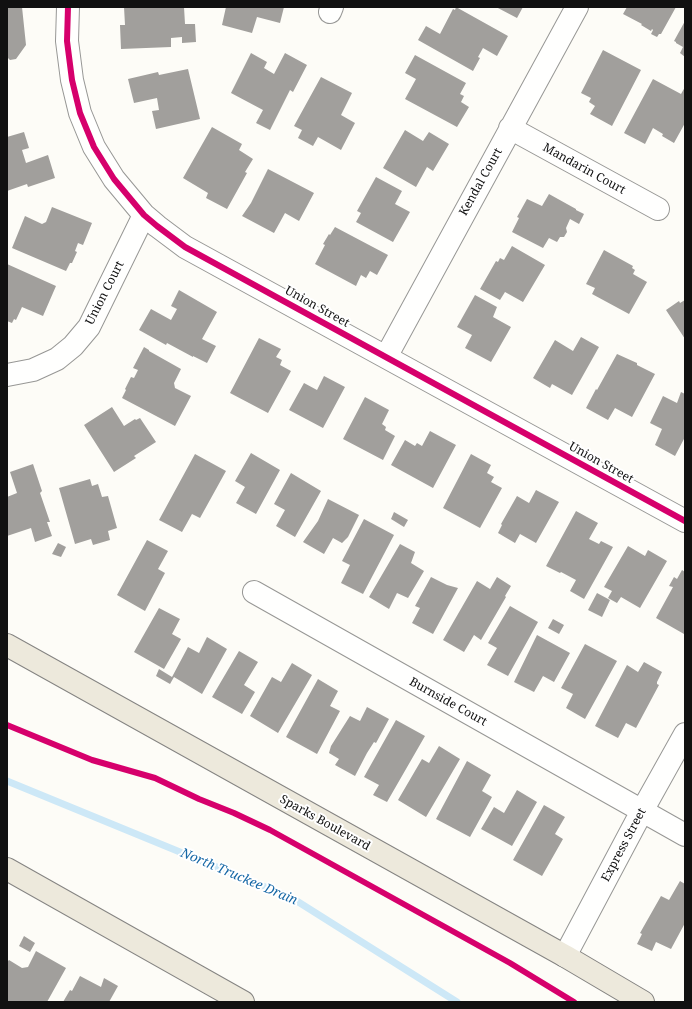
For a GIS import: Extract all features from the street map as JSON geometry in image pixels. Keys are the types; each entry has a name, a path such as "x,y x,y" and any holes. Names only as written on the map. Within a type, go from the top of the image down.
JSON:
{"main road":[{"name":"Sparks Boulevard","path":"7,645 565,956 643,1002"},
{"path":"7,869 243,1002"}],"street":[{"name":"Union Street","path":"68,7 67,41 72,80 80,114 94,147 114,179 144,215 185,247 685,521"},
{"name":"Kendal Court","path":"386,357 577,7"},
{"name":"Mandarin Court","path":"510,128 658,209"},
{"name":"Union Court","path":"7,375 33,370 57,359 73,346 89,328 144,215"},
{"name":"Burnside Court","path":"254,592 685,835"},
{"name":"Express Street","path":"565,956 642,811 685,734"}],"building":[{"path":"7,7 22,7 26,45 16,59 10,60 7,57"},
{"path":"124,7 184,7 185,24 195,24 196,42 182,43 182,37 171,38 171,47 121,49 120,25 125,25"},
{"path":"226,7 284,7 280,23 257,17 252,33 222,25"},
{"path":"456,7 508,36 497,56 483,48 478,57 480,58 473,71 418,40 426,26 440,34 453,9 455,10"},
{"path":"496,7 523,7 517,18"},
{"path":"627,7 676,7 661,34 657,37 651,34 652,29 651,31 641,25 642,24 623,14"},
{"path":"685,21 685,57 680,53 683,47 674,41"},
{"path":"603,50 641,70 612,126 590,114 595,106 589,102 591,98 581,93"},
{"path":"251,53 267,62 264,68 274,74 285,53 307,65 293,92 290,90 270,130 256,123 263,110 231,93"},
{"path":"415,55 466,83 460,94 464,96 461,102 469,107 457,127 405,99 416,79 405,73"},
{"path":"188,69 200,119 156,129 152,111 159,110 157,98 134,103 128,79 158,72 159,75"},
{"path":"321,77 352,93 341,115 355,123 341,150 318,137 313,146 298,138 302,130 294,126"},
{"path":"653,79 681,94 685,87 685,123 674,143 662,136 663,134 653,128 645,144 624,133"},
{"path":"212,127 242,144 239,150 253,159 227,209 206,198 208,193 183,178"},
{"path":"405,130 423,141 429,132 449,144 433,171 427,167 416,187 383,168"},
{"path":"24,132 29,148 22,150 26,163 48,155 55,178 28,187 27,184 7,191 7,137"},
{"path":"268,169 314,193 299,221 285,213 274,233 242,216 251,203"},
{"path":"376,177 402,191 395,204 410,212 393,242 356,222 361,213 357,211"},
{"path":"549,194 584,214 579,224 570,219 566,228 567,232 564,237 560,237 557,242 549,238 543,248 512,232 519,218 517,217 527,199 542,206"},
{"path":"52,207 92,223 83,245 78,243 75,251 77,252 66,271 12,248 25,216 42,224 46,222"},
{"path":"335,227 388,255 377,275 370,271 366,278 361,275 356,286 315,264 325,245 323,244"},
{"path":"512,246 545,265 523,302 505,292 500,300 480,289 496,261 498,262 500,258 504,260"},
{"path":"604,250 633,266 632,268 635,270 633,274 647,282 629,314 592,294 595,288 586,284"},
{"path":"7,264 56,286 43,316 22,307 16,320 14,319 12,323 7,321"},
{"path":"179,290 217,312 202,339 216,346 207,363 167,343 166,345 139,330 151,309 171,320 177,309 171,306"},
{"path":"475,295 497,307 493,317 511,327 491,362 465,348 472,335 457,327"},
{"path":"685,300 685,339 666,310 679,301 680,303"},
{"path":"581,337 599,347 572,395 552,384 550,388 533,378 555,340 573,351"},
{"path":"259,338 281,349 276,357 282,360 280,365 291,371 268,413 230,393"},
{"path":"144,347 181,369 174,383 175,388 191,396 175,426 122,398 131,377 134,378 138,370 133,368"},
{"path":"617,354 637,363 637,365 655,374 632,417 615,408 608,420 586,408"},
{"path":"324,376 345,387 323,428 289,410 304,383 317,390"},
{"path":"681,392 685,394 685,437 675,456 655,445 662,429 650,423 663,396 677,403"},
{"path":"365,397 389,410 382,424 386,427 385,430 395,436 383,460 343,439"},
{"path":"112,407 124,426 135,419 140,418 156,442 134,456 136,458 114,472 84,425"},
{"path":"430,431 456,445 433,488 391,465 405,440 415,446 417,443 422,446"},
{"path":"251,453 280,470 256,514 236,503 245,487 235,481"},
{"path":"195,454 226,471 200,518 192,514 182,532 159,520"},
{"path":"471,454 491,465 487,473 494,477 491,482 502,488 480,528 443,508"},
{"path":"33,464 42,491 40,493 50,522 47,522 52,536 35,542 31,528 7,536 7,497 17,493 10,472"},
{"path":"291,473 321,491 295,537 276,526 285,510 274,504"},
{"path":"90,479 92,486 98,484 102,497 108,496 117,528 108,531 110,540 93,545 91,539 75,544 59,488"},
{"path":"536,490 559,502 536,543 520,534 515,543 498,533 502,525 501,524 517,496 529,503"},
{"path":"328,499 359,515 348,537 342,543 333,538 324,554 303,542 318,521"},
{"path":"576,511 598,523 589,539 599,544 601,541 613,547 584,599 570,591 576,580 546,566"},
{"path":"394,512 408,520 404,527 391,519"},
{"path":"364,519 394,535 363,594 341,583 350,565 342,561"},
{"path":"147,540 168,551 158,569 165,573 145,611 117,595"},
{"path":"58,543 66,547 61,557 52,554"},
{"path":"400,544 415,552 411,563 424,571 408,598 397,593 389,609 369,597"},
{"path":"628,546 645,556 648,550 667,561 640,608 621,597 617,603 608,598 612,591 604,587"},
{"path":"682,570 685,572 684,634 656,618 673,587 669,586 674,577 677,579"},
{"path":"431,577 447,585 458,588 433,634 412,623 420,608 415,606"},
{"path":"497,577 511,586 481,640 474,635 464,652 443,640 477,581 490,589"},
{"path":"597,593 610,600 602,617 588,610"},
{"path":"510,606 538,622 508,676 487,665 497,648 488,643"},
{"path":"159,608 180,619 172,634 181,639 164,669 134,652"},
{"path":"553,619 564,625 559,634 548,628"},
{"path":"537,635 570,653 554,682 543,676 534,692 514,682"},
{"path":"207,637 227,649 202,694 174,677 170,684 156,676 159,669 172,677 188,647 199,653"},
{"path":"585,644 617,661 585,719 566,708 573,694 561,688"},
{"path":"239,651 258,662 244,685 255,692 242,714 212,697"},
{"path":"644,662 662,672 657,682 659,685 636,728 626,723 618,738 595,726 627,665 638,672"},
{"path":"292,663 312,675 278,733 250,716 272,677 281,682"},
{"path":"318,679 338,691 330,706 340,711 317,754 286,737"},
{"path":"367,707 389,719 376,743 374,742 367,753 355,776 335,765 339,759 329,753 331,746 350,716 360,721"},
{"path":"396,720 425,736 387,802 373,795 379,785 364,777"},
{"path":"439,746 460,759 426,817 398,800 422,759 429,763"},
{"path":"467,761 491,775 482,791 492,797 470,837 436,819"},
{"path":"517,790 537,802 512,846 481,829 494,807 504,813"},
{"path":"544,805 565,817 555,834 563,839 542,876 513,860"},
{"path":"680,881 685,884 685,923 671,949 656,942 652,951 637,944 642,934 640,933 661,896 669,900"},
{"path":"24,936 35,943 30,952 19,946"},
{"path":"36,951 66,968 47,1002 7,1002 7,962 9,960 22,968 28,967"},
{"path":"80,976 101,987 104,978 118,986 109,1002 63,1002 70,990 72,991"}],"waterway":[{"name":"North Truckee Drain","path":"7,781 292,898 457,1002"}],"cycle path":[{"path":"68,7 67,41 72,80 80,113 94,147 114,179 144,215 157,226 185,247 685,521"},
{"path":"7,725 92,760 155,778 270,830 510,963 574,1002"}]}
